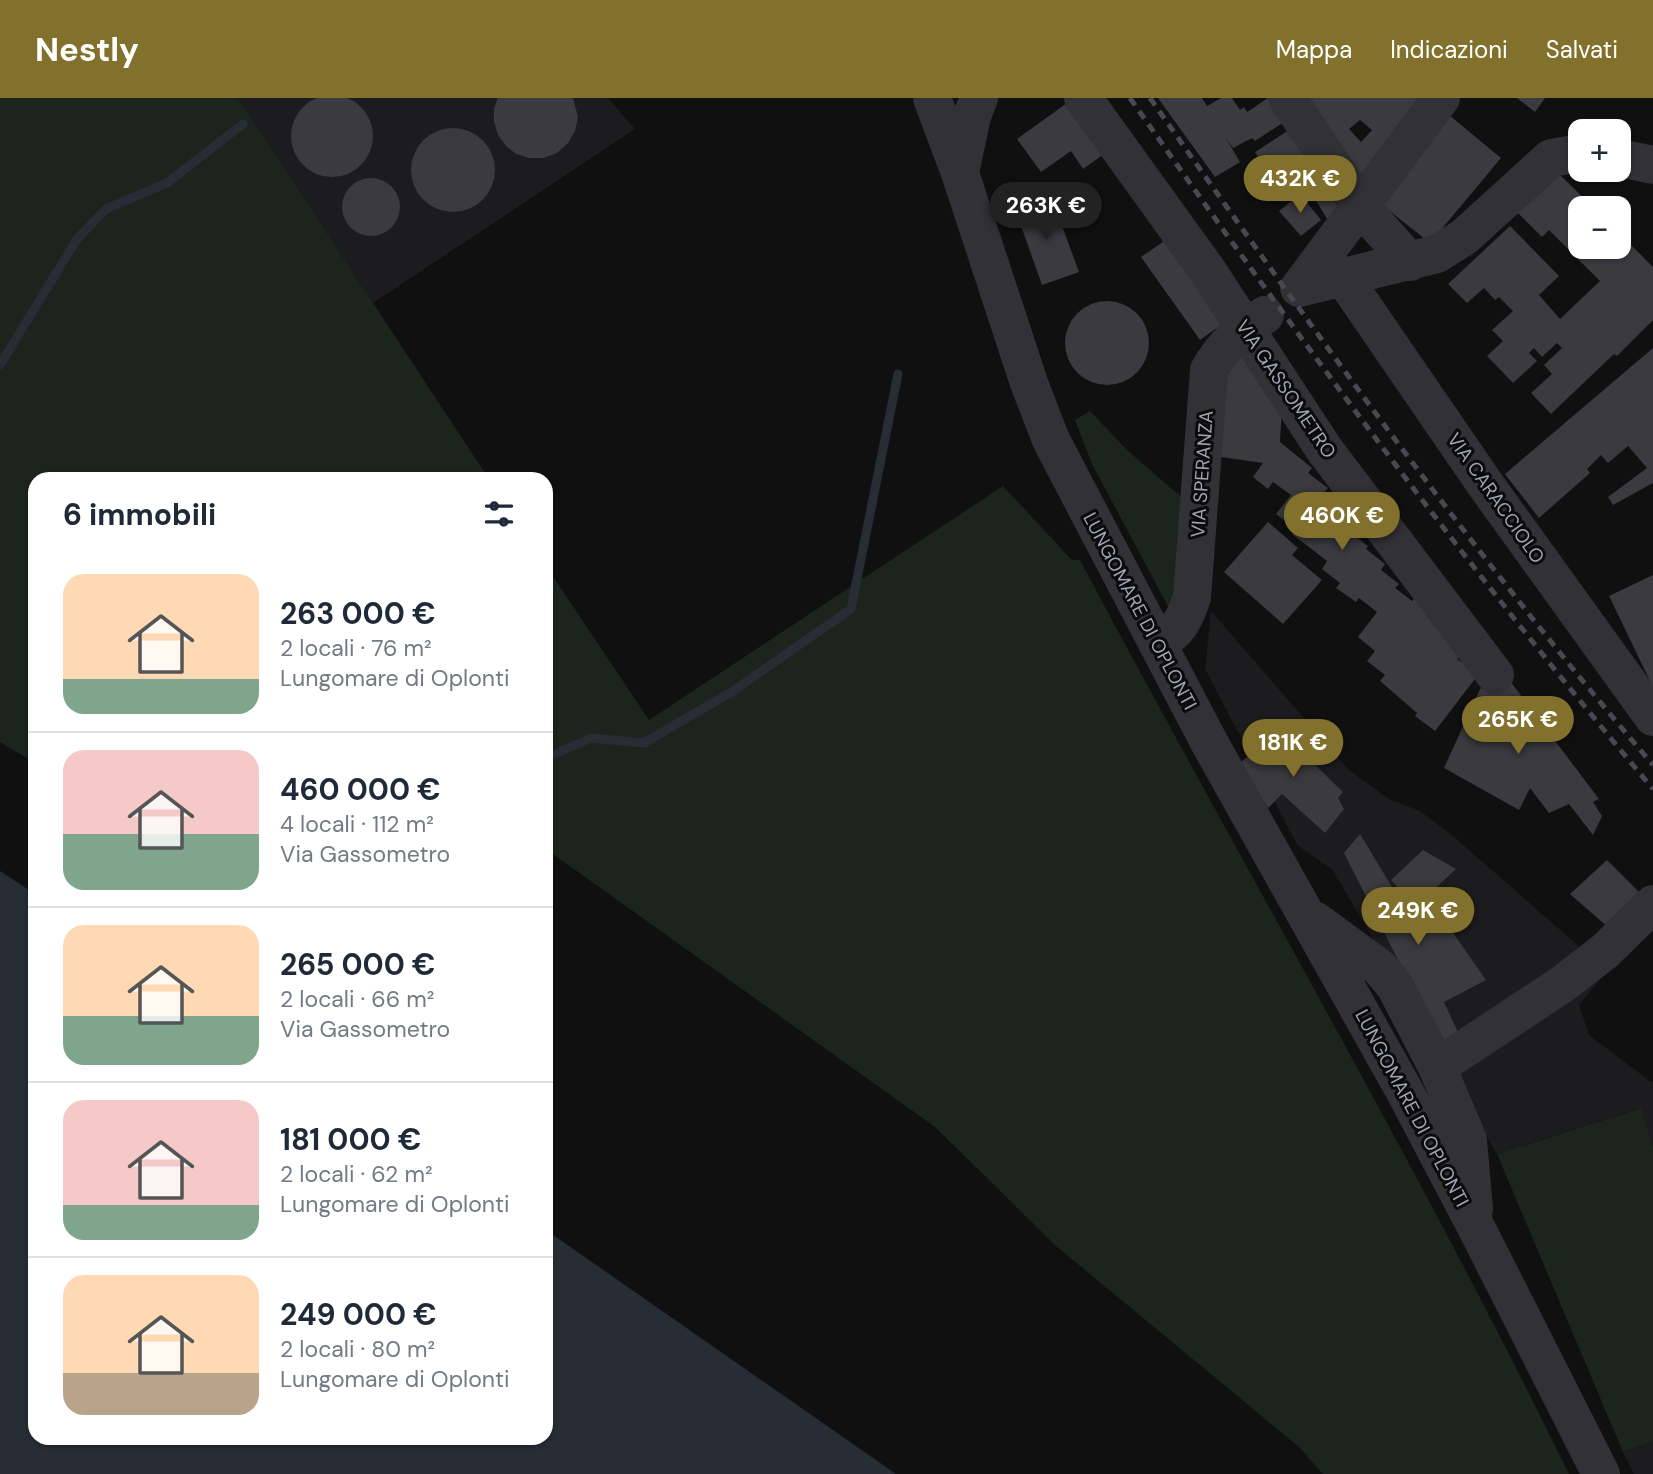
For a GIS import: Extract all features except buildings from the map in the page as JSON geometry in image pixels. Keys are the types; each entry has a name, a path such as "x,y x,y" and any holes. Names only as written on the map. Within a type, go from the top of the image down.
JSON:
{"street":[{"name":"LUNGOMARE DI OPLONTI","path":"932,98 1051,440 1209,742 1404,1090 1601,1474"},
{"name":"LUNGOMARE DI OPLONTI","path":"960,173 965,143 979,98"},
{"name":"VIA GASSOMETRO","path":"1083,98 1207,270 1255,321 1324,449 1495,675"},
{"path":"1287,98 1360,206 1410,262"},
{"path":"1441,98 1299,288 1437,254 1464,237 1551,158 1568,155"},
{"path":"1631,160 1653,164"},
{"name":"VIA CARACCIOLO","path":"1343,277 1485,484 1653,717"},
{"name":"VIA SPERANZA","path":"1157,643 1171,637 1184,621 1192,597 1209,370 1220,351 1255,321"},
{"path":"1437,1067 1564,983 1605,951 1653,904"},
{"path":"1305,912 1380,968 1395,986 1437,1067 1468,1140 1475,1225"}],"shaded area":[{"path":"0,98 238,98 484,472 28,472 28,759 0,742"},
{"path":"238,98 608,98 635,129 373,303"},
{"path":"1090,411 1125,448 1187,502 1171,612 1092,464 1075,420"},
{"path":"1003,486 1072,560 1080,560 1451,1243 1569,1474 1323,1474 1299,1447 1055,1245 935,1127 553,854 553,576 649,720"},
{"path":"1211,611 1349,770 1389,799 1420,811 1453,836 1607,971 1579,1005 1589,1035 1653,1081 1653,1147 1640,1108 1497,1154 1333,870 1298,846 1205,669"},
{"path":"0,871 28,889 28,1445 553,1445 553,1235 896,1474 0,1474"},
{"path":"1641,1108 1653,1147 1653,1442 1623,1452 1497,1154"},
{"path":"1653,1442 1653,1474 1634,1474 1623,1452"}],"waterway":[{"path":"0,365 77,239 106,209 167,183 243,124"},
{"path":"553,755 591,738 644,743 733,691 851,609 898,374"}],"railway":[{"path":"1130,98 1384,450 1516,621 1653,789"},
{"path":"1150,98 1271,269 1456,521 1653,765"}]}
